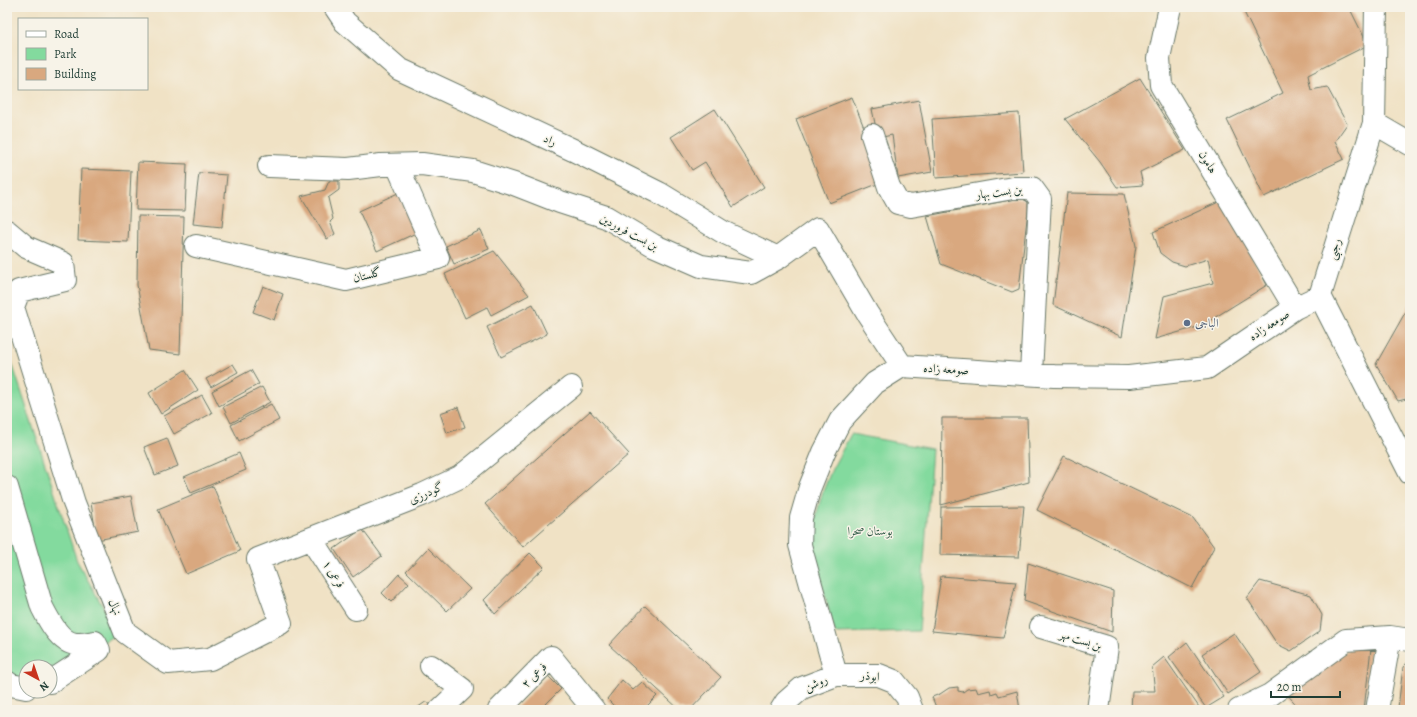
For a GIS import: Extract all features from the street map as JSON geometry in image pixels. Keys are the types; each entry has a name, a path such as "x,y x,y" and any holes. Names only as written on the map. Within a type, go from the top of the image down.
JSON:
{"street":[{"name":"راد","path":"334,7 345,22 399,69 573,150 659,193 723,232 778,258"},
{"name":"هامون","path":"1170,7 1159,58 1162,85 1295,308"},
{"name":"رجبی","path":"1320,296 1374,123 1376,7"},
{"path":"1374,123 1410,144"},
{"name":"بن بست بهار","path":"872,135 890,187 898,203 911,206 1013,188 1032,188 1040,199 1031,374"},
{"name":"گلستان","path":"196,246 346,280 438,258 397,164"},
{"name":"بن بست فروردین","path":"269,166 348,169 381,165 422,164 473,172 514,184 606,218 653,245 701,266 751,273 778,258 818,229 866,313 902,366"},
{"path":"7,231 26,247 63,262 65,280 19,292 11,316"},
{"name":"صومعه زاده","path":"902,366 1054,376 1129,377 1206,368 1295,308 1320,296"},
{"path":"1320,296 1410,473"},
{"name":"نهال","path":"11,316 27,352 74,503 125,632 168,663 210,659 281,623 258,560"},
{"path":"836,675 800,545 801,518 810,487 824,452 840,421 874,383 902,366"},
{"name":"گودرزی","path":"258,560 422,495 460,477 572,387"},
{"path":"7,487 42,607 50,624 61,636 74,644 95,642 99,650 58,677"},
{"name":"فرعی ۱","path":"311,539 356,609"},
{"name":"بن بست مهر","path":"1041,626 1107,647 1098,710"},
{"path":"1239,710 1270,695 1346,640 1400,639 1377,710"},
{"name":"فرعی ۲","path":"499,710 551,657 586,707"},
{"path":"431,666 462,689 440,710"},
{"name":"روشن","path":"781,710 786,702 802,688 836,675"},
{"name":"ابوذر","path":"836,675 880,675 894,681 907,697 912,710"},
{"path":"7,682 11,685 18,686"}],"green space":[{"path":"7,348 77,561 118,633 58,671 58,659 18,659 18,679 7,676"},
{"name":"بوستان صحرا","path":"851,434 932,449 919,631 835,633 813,552 815,520 823,491 832,469"}],"building":[{"path":"1256,7 1349,7 1368,45 1308,75 1311,90 1327,87 1347,124 1335,141 1344,159 1264,197 1227,120 1283,93 1244,12"},
{"path":"1140,78 1185,150 1140,172 1143,185 1117,187 1100,162 1065,119"},
{"path":"852,97 885,181 829,203 796,119"},
{"path":"919,100 932,172 898,178 892,135 878,138 872,109"},
{"path":"715,109 764,187 733,207 705,162 692,170 671,137"},
{"path":"1019,113 1023,172 936,178 932,119"},
{"path":"138,162 187,164 185,211 136,210"},
{"path":"81,169 131,171 128,242 78,240"},
{"path":"199,173 227,175 222,227 193,224"},
{"path":"329,181 339,181 339,190 328,198 333,219 330,222 335,234 327,239 301,196 325,190"},
{"path":"398,193 416,233 377,251 359,211"},
{"path":"1067,193 1124,194 1136,246 1122,337 1053,305"},
{"path":"1021,198 1028,202 1028,210 1019,289 1012,292 941,264 927,216"},
{"path":"1223,200 1267,285 1201,326 1155,339 1164,296 1213,283 1208,259 1185,266 1172,262 1160,253 1153,232"},
{"path":"138,216 184,217 180,354 149,350 137,285"},
{"path":"481,230 489,249 454,264 446,246"},
{"path":"494,251 529,295 491,315 487,307 465,318 445,274"},
{"path":"263,286 283,294 274,320 253,312"},
{"path":"533,304 547,334 501,357 487,327"},
{"path":"1410,304 1410,398 1398,401 1376,364"},
{"path":"233,364 238,372 211,387 206,379"},
{"path":"185,370 198,390 161,414 149,393"},
{"path":"251,370 259,384 219,406 212,391"},
{"path":"262,387 270,402 231,423 223,407"},
{"path":"202,395 212,413 174,434 164,416"},
{"path":"271,404 279,420 239,441 231,425"},
{"path":"458,407 465,427 447,433 440,413"},
{"path":"590,411 629,454 523,547 485,504"},
{"path":"942,418 1027,418 1029,482 941,505"},
{"path":"167,438 178,466 155,475 144,447"},
{"path":"239,453 246,470 191,493 184,477"},
{"path":"1064,456 1193,518 1214,547 1192,588 1037,510"},
{"path":"213,486 240,551 186,574 158,509"},
{"path":"131,496 138,532 97,540 91,503"},
{"path":"1024,506 1019,557 940,555 941,507"},
{"path":"362,529 382,556 353,577 334,549"},
{"path":"428,548 470,589 447,611 406,571"},
{"path":"530,553 544,567 495,614 484,600"},
{"path":"1028,563 1113,591 1112,632 1024,601"},
{"path":"399,574 409,583 391,602 382,593"},
{"path":"941,576 1016,582 1003,638 932,631"},
{"path":"1260,581 1311,595 1322,615 1320,631 1291,651 1277,644 1247,598"},
{"path":"645,606 721,677 690,710 680,710 609,645"},
{"path":"1234,633 1261,672 1228,694 1202,654"},
{"path":"1187,642 1224,697 1206,708 1169,657"},
{"path":"1354,646 1371,648 1364,710 1301,710 1285,692"},
{"path":"1164,657 1201,710 1131,710 1132,691 1155,691 1152,667"},
{"path":"1410,660 1410,707 1398,708 1403,667"},
{"path":"548,676 561,689 540,710 514,710"},
{"path":"622,680 633,690 642,682 657,696 643,710 625,710 624,707 618,710 607,699"},
{"path":"958,687 958,691 963,692 967,689 976,688 978,693 990,690 991,694 997,692 999,696 1017,691 1020,710 937,710 932,697 949,688"},
{"path":"427,701 434,710 414,710"}],"place":[{"name":"الباجی","path":"1187,323"}]}
